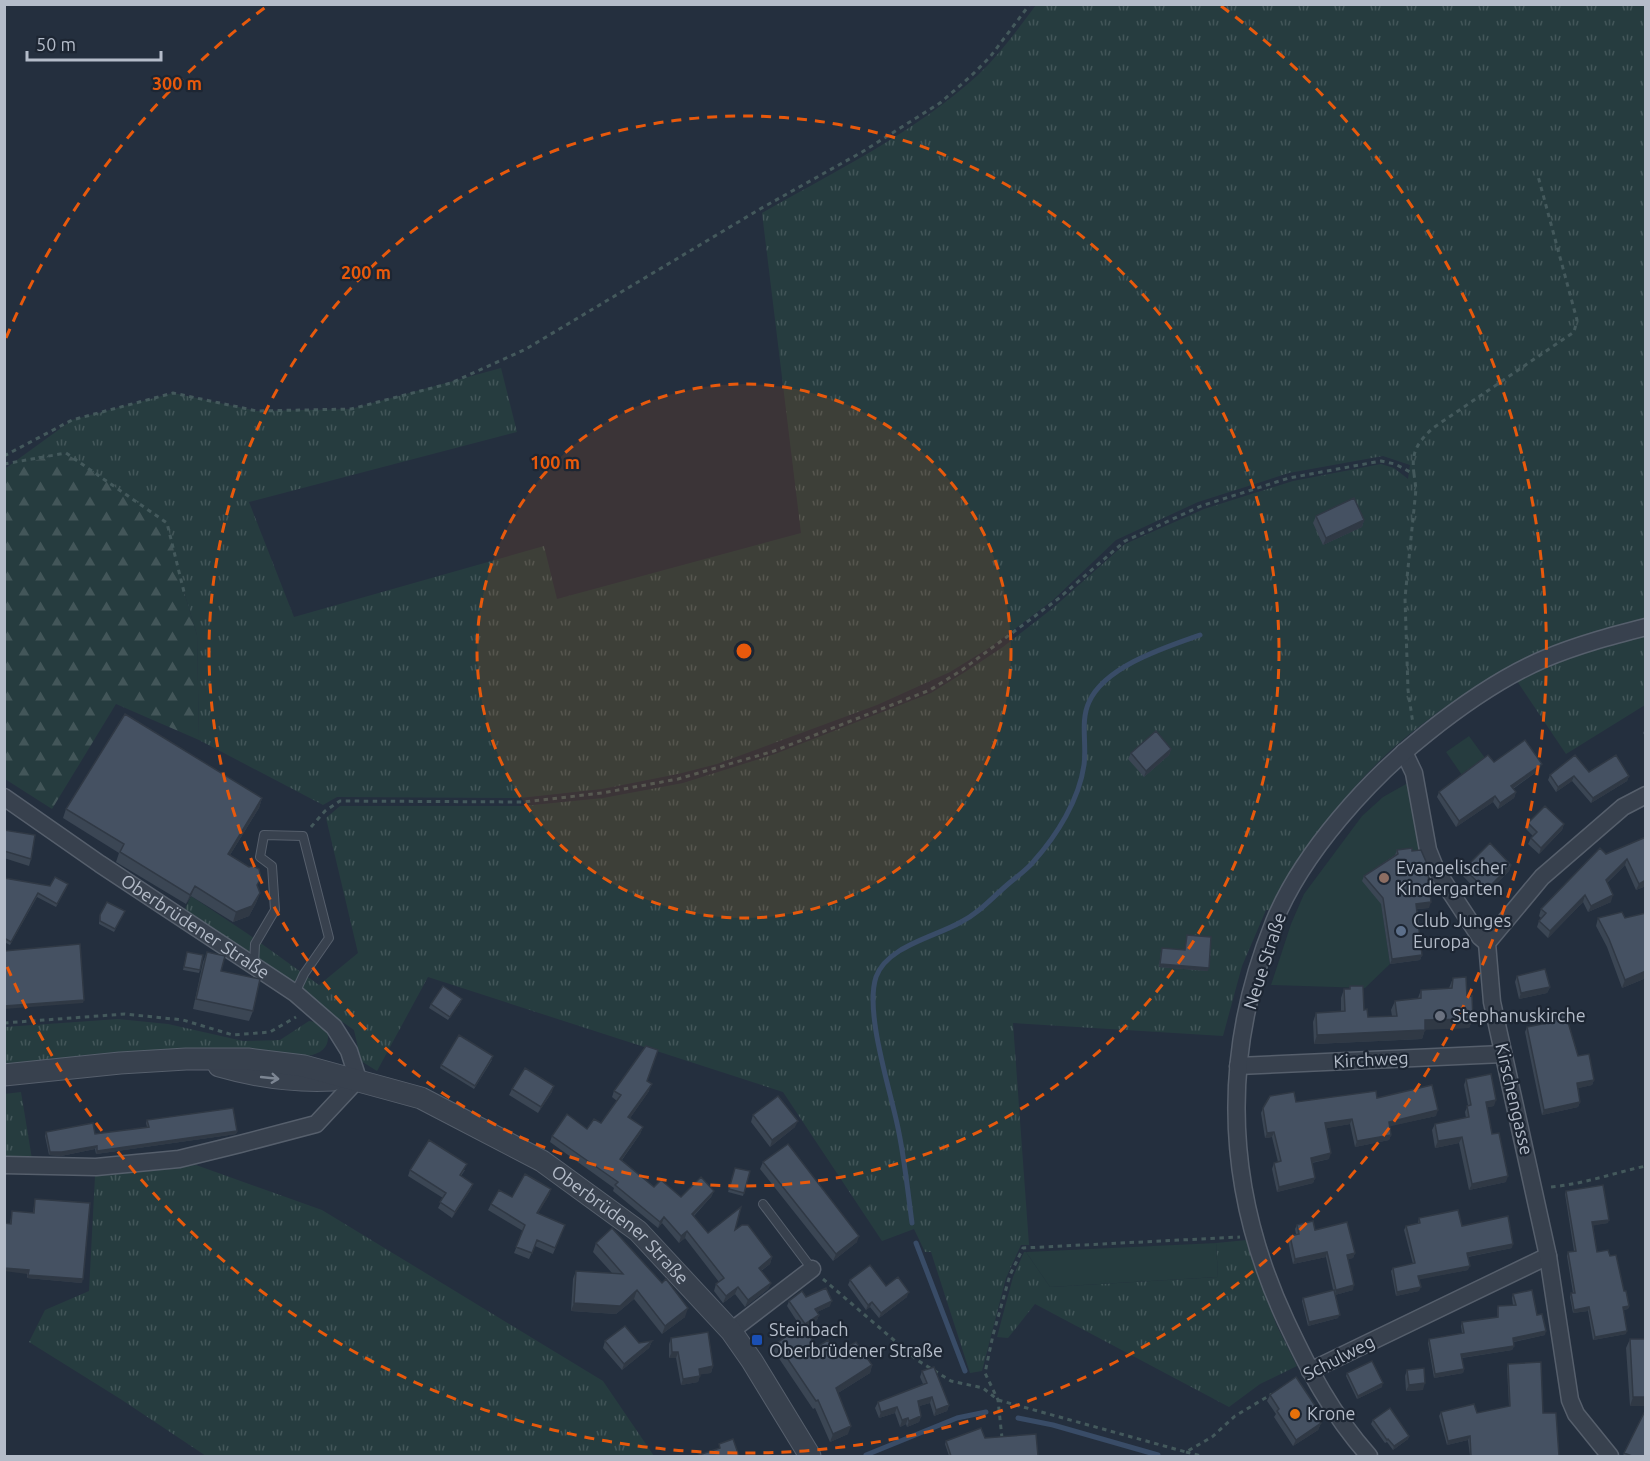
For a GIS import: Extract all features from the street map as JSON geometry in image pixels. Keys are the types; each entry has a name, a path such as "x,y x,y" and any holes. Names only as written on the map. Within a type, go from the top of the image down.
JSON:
{"street":[{"name":"Neue Straße","path":"1369,1456 1347,1431 1310,1371 1278,1304 1254,1237 1237,1151 1238,1066 1251,990 1275,920 1297,880 1331,829 1375,779 1404,752 1455,711 1544,659 1597,639 1646,627"},
{"path":"1404,752 1414,773 1428,850 1436,870 1487,943 1542,877 1623,807 1646,795"},
{"name":"Oberbrüdener Straße","path":"4,797 100,864 295,993 334,1027 349,1051 358,1079"},
{"name":"Kirschengasse","path":"1487,943 1492,1002 1548,1256 1570,1400 1576,1414 1610,1456"},
{"name":"Kirchweg","path":"1238,1066 1503,1054"},
{"name":"Oberbrüdener Straße","path":"4,1075 110,1064 193,1059 253,1076 303,1081 358,1079 421,1098 542,1161 638,1231 731,1331 810,1456"},
{"path":"4,1166 96,1167 179,1159 316,1125 358,1079"},
{"name":"Schulweg","path":"1310,1371 1548,1256"},
{"path":"731,1331 812,1269"}],"lane":[{"path":"255,966 255,944 275,910 272,866 260,857 264,835 303,836 329,938 304,974 295,993"},
{"path":"763,1204 812,1269"}],"path":[{"path":"4,456 72,420 173,393 257,411 351,409 451,383 526,349 760,209 862,152 940,103 990,57 1030,4"},
{"path":"1419,739 1414,732 1408,690 1405,598 1416,504 1412,460 1416,449 1422,438 1433,428 1574,332 1577,320 1538,176"},
{"path":"4,464 66,453 166,524 184,592"},
{"path":"303,836 325,811 340,801 524,802 602,793 678,779 774,751 930,690 962,670 1058,599 1125,541 1201,506 1289,478 1381,461 1395,464 1414,474"},
{"path":"4,1023 125,1014 183,1020 233,1035 270,1032 311,1007"},
{"path":"1551,1187 1591,1181 1617,1172 1646,1166"},
{"path":"1002,1445 998,1400 985,1373 1010,1275 1023,1248 1254,1237"},
{"path":"812,1269 917,1360 951,1381 983,1388 998,1400 1201,1456"},
{"path":"1186,1452 1212,1437 1235,1416 1272,1394"}],"green space":[{"path":"1036,5 1645,5 1645,618 1577,638 1502,672 1451,703 1403,739 1381,759 1335,810 1301,859 1270,910 1266,910 1242,966 1223,1036 1013,1023 1029,1245 1021,1245 1006,1278 982,1371 970,1373 931,1252 925,1252 914,1229 882,1241 783,1092 428,977 377,1071 361,1061 354,1030 184,911 191,896 319,985 358,953 326,818 340,806 523,806 603,798 683,783 775,754 931,693 1003,647 1053,608 1125,544 1204,509 1293,481 1381,464 1394,468 1408,479 1410,465 1383,456 1289,473 1198,502 1116,540 1053,600 992,646 950,672 877,705 717,764 602,789 520,798 337,797 323,805 199,740 197,635 184,592 66,453 6,468 72,420 173,393 257,411 351,409 501,368 517,432 249,502 294,617 544,546 557,599 801,533 762,213 874,150 929,114 978,75 994,59"},
{"path":"66,453 167,523 197,635 199,740 116,704 52,809 5,779 4,468"},
{"path":"1645,634 1645,705 1566,754 1517,681 1587,650"},
{"path":"1469,736 1501,780 1473,791 1446,752"},
{"path":"1406,784 1410,785 1422,855 1381,902 1390,964 1365,988 1271,985 1291,924 1304,894 1362,816 1383,797"},
{"path":"118,1019 168,1024 243,1041 280,1040 309,1021 327,1029 328,1040 322,1051 308,1056 192,1049 108,1053 5,1064 5,1027"},
{"path":"21,1092 32,1159 5,1159 4,1094"},
{"path":"196,1165 322,1210 603,1381 654,1456 206,1456 29,1342 45,1310 89,1291 95,1176"},
{"path":"1247,1240 1276,1324 1297,1366 1260,1384 1229,1407 1035,1304 1008,1338 997,1337 1013,1277 1024,1252 1050,1287 1218,1277 1216,1243"},
{"path":"1216,1243 1218,1277 1050,1287 1026,1252"}],"building":[{"path":"1354,498 1364,520 1326,538 1316,516"},
{"path":"125,714 262,798 228,854 249,867 259,869 261,878 257,885 260,893 252,906 236,912 195,886 190,895 120,852 124,844 66,809"},
{"path":"1156,731 1171,749 1146,771 1131,753"},
{"path":"1525,740 1542,764 1511,786 1516,792 1500,803 1495,796 1459,821 1439,792 1488,755 1494,762"},
{"path":"1575,755 1589,772 1616,755 1629,776 1593,798 1574,776 1558,787 1550,775"},
{"path":"1545,806 1564,824 1541,848 1531,838 1537,832 1528,823"},
{"path":"4,830 35,835 31,859 4,851"},
{"path":"1646,837 1646,880 1639,884 1627,859 1606,880 1613,895 1591,906 1585,895 1550,931 1539,921 1546,913 1541,909 1600,848 1606,854"},
{"path":"1490,843 1511,865 1486,890 1464,869"},
{"path":"1412,848 1412,851 1421,850 1431,873 1428,874 1431,902 1416,904 1422,955 1392,959 1383,898 1364,876 1398,854 1397,850"},
{"path":"55,877 68,884 57,904 38,893 11,942 4,938 4,878 50,886"},
{"path":"107,902 125,911 115,929 100,921 100,915"},
{"path":"1622,912 1625,918 1646,913 1646,971 1625,980 1598,918"},
{"path":"1187,935 1211,937 1209,968 1160,964 1162,948 1185,950"},
{"path":"80,944 84,1000 4,1006 4,951"},
{"path":"187,952 203,955 200,970 184,967"},
{"path":"207,952 225,956 221,971 260,979 253,1011 196,999"},
{"path":"1545,969 1550,987 1521,993 1517,976"},
{"path":"1466,977 1467,997 1472,996 1473,1019 1425,1020 1425,1030 1317,1035 1316,1013 1345,1011 1344,989 1350,989 1350,986 1363,986 1364,1010 1367,1009 1368,1017 1397,1016 1395,1001 1421,998 1421,990 1452,988 1453,978"},
{"path":"443,986 462,999 450,1017 431,1004"},
{"path":"1565,1012 1578,1056 1589,1054 1594,1080 1577,1083 1580,1102 1544,1110 1527,1027 1553,1022 1552,1017"},
{"path":"459,1035 493,1056 475,1086 441,1065"},
{"path":"646,1046 658,1050 647,1081 652,1084 628,1117 643,1127 620,1159 654,1187 661,1180 681,1197 701,1177 714,1191 692,1214 708,1233 741,1207 735,1230 742,1225 748,1225 772,1257 759,1268 771,1283 748,1300 738,1287 726,1296 716,1284 724,1278 687,1231 681,1236 664,1217 660,1222 615,1185 618,1182 552,1136 567,1114 587,1129 594,1119 601,1123 621,1095 614,1091"},
{"path":"525,1068 554,1086 541,1107 512,1089"},
{"path":"1491,1074 1496,1100 1486,1102 1492,1134 1499,1133 1508,1176 1472,1184 1462,1137 1438,1141 1435,1124 1469,1117 1467,1106 1471,1105 1466,1079"},
{"path":"1432,1085 1438,1110 1389,1122 1391,1135 1357,1141 1352,1119 1325,1123 1331,1153 1311,1158 1315,1178 1279,1187 1274,1163 1281,1161 1274,1132 1267,1133 1263,1108 1270,1096 1294,1092 1296,1102 1376,1091 1377,1098"},
{"path":"778,1096 798,1121 772,1140 753,1115"},
{"path":"233,1108 237,1131 97,1151 97,1146 50,1152 46,1132 93,1123 95,1134 149,1127 147,1120"},
{"path":"429,1140 467,1164 460,1175 473,1184 455,1212 440,1202 446,1193 410,1170"},
{"path":"788,1144 859,1236 836,1254 763,1162"},
{"path":"735,1168 750,1171 744,1193 729,1189"},
{"path":"525,1174 551,1189 537,1213 565,1225 555,1248 537,1240 532,1253 516,1247 525,1225 491,1204 499,1190 512,1197"},
{"path":"1603,1185 1609,1220 1592,1222 1597,1252 1608,1250 1610,1256 1616,1255 1629,1306 1623,1307 1627,1331 1595,1337 1589,1307 1574,1310 1571,1293 1575,1293 1568,1252 1576,1251 1566,1191"},
{"path":"35,1199 90,1203 83,1279 28,1275 29,1270 4,1268 4,1223 11,1224 12,1211 34,1213"},
{"path":"1458,1210 1462,1226 1508,1216 1513,1244 1467,1253 1470,1266 1418,1276 1421,1287 1397,1292 1393,1268 1415,1263 1406,1226 1420,1223 1419,1218"},
{"path":"1313,1221 1315,1230 1347,1222 1355,1253 1347,1255 1354,1285 1336,1290 1327,1252 1295,1259 1290,1236 1299,1234 1297,1225"},
{"path":"612,1228 662,1283 666,1279 688,1308 665,1326 637,1290 620,1306 574,1303 576,1271 623,1274 596,1243"},
{"path":"870,1265 886,1286 898,1277 909,1292 881,1313 872,1302 868,1305 850,1280"},
{"path":"826,1288 832,1301 815,1309 819,1315 805,1324 789,1301 802,1291 806,1297"},
{"path":"1334,1290 1340,1315 1309,1322 1303,1298"},
{"path":"1532,1290 1537,1315 1542,1314 1546,1331 1513,1338 1514,1346 1461,1354 1464,1369 1435,1374 1429,1339 1464,1333 1462,1322 1498,1317 1498,1306 1516,1305 1513,1294"},
{"path":"802,1325 817,1347 828,1340 836,1354 856,1342 872,1365 836,1388 851,1426 833,1434 818,1400 816,1401 777,1343"},
{"path":"625,1326 639,1343 652,1341 624,1364 605,1341"},
{"path":"708,1332 713,1366 699,1369 700,1376 683,1379 678,1352 672,1352 671,1338"},
{"path":"1630,1339 1646,1339 1646,1397 1633,1397"},
{"path":"1372,1361 1383,1383 1358,1396 1347,1373"},
{"path":"1541,1362 1543,1413 1556,1413 1559,1456 1471,1456 1470,1436 1448,1441 1441,1412 1474,1404 1477,1413 1510,1406 1508,1364"},
{"path":"934,1367 949,1405 936,1410 932,1397 918,1401 921,1416 909,1421 908,1418 902,1420 897,1407 881,1412 878,1402 927,1383 922,1371"},
{"path":"1424,1368 1425,1383 1409,1385 1407,1370"},
{"path":"1296,1377 1316,1407 1311,1409 1321,1423 1296,1440 1277,1411 1279,1409 1270,1395"},
{"path":"1390,1408 1409,1436 1394,1446 1373,1420"},
{"path":"1646,1409 1646,1456 1632,1456 1624,1453"},
{"path":"981,1428 985,1438 1036,1434 1038,1456 951,1456 946,1441"},
{"path":"733,1439 739,1456 699,1456 720,1448 719,1444"}],"waterway":[{"path":"912,1223 896,1117 876,1032 873,993 876,977 890,957 974,914 1043,851 1066,816 1077,791 1084,765 1086,709 1097,689 1122,668 1154,652 1200,635"},
{"path":"916,1243 965,1371"},
{"path":"866,1455 957,1418 986,1412"},
{"path":"1018,1418 1053,1425 1158,1455"}],"place":[{"name":"Evangelischer Kindergarten","path":"1384,878"},
{"name":"Club Junges Europa","path":"1401,931"},
{"name":"Stephanuskirche","path":"1440,1016"},
{"name":"Steinbach Oberbrüdener Straße","path":"757,1340"},
{"name":"Krone","path":"1295,1414"}]}
